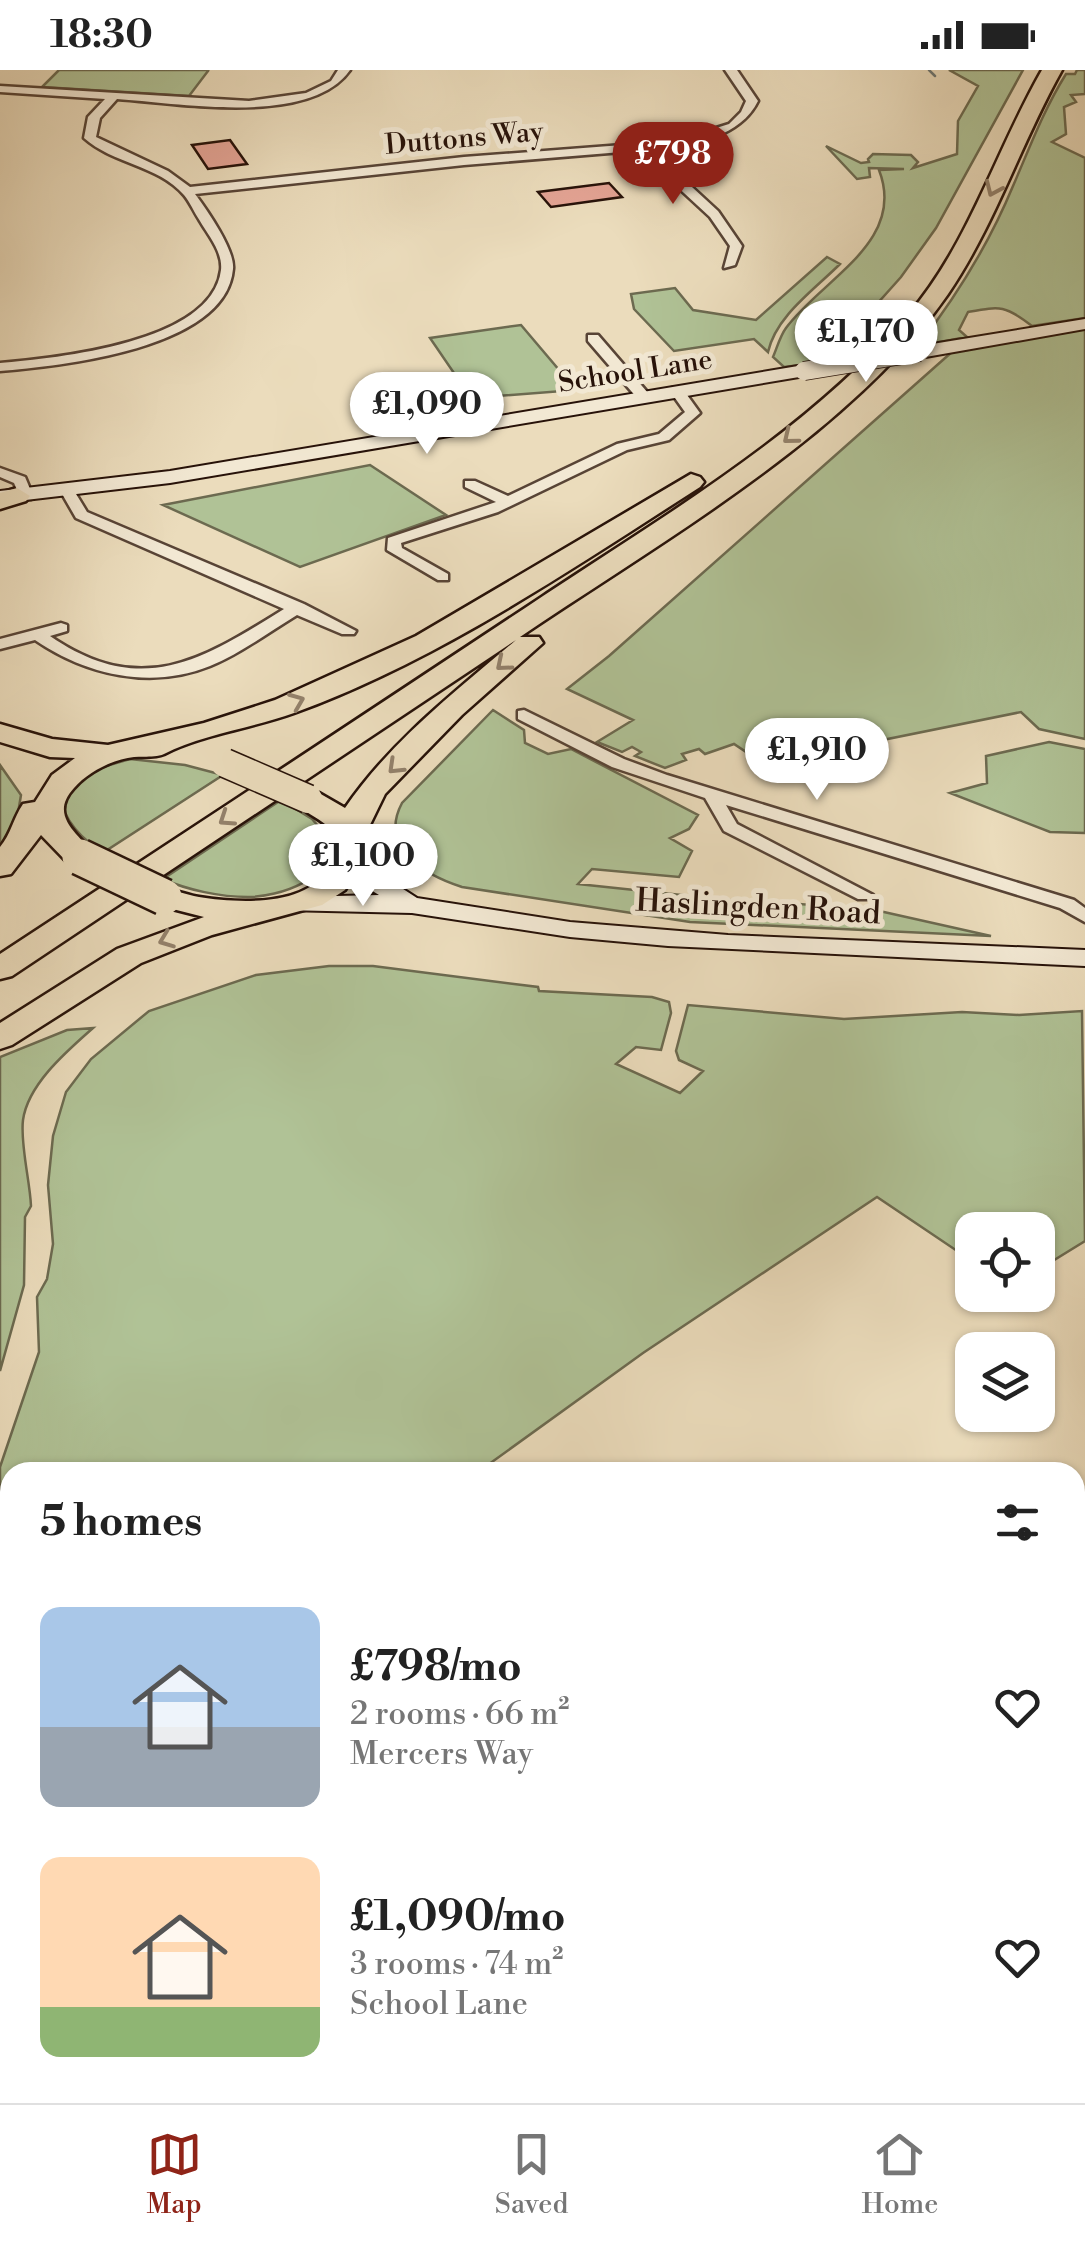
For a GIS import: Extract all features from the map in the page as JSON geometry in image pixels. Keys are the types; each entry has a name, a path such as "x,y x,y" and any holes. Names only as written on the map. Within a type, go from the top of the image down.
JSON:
{"highway":[{"path":"0,942 186,817 561,578 736,454 842,366 894,312 918,280 950,230 999,129 1033,70"},
{"path":"0,1038 129,956 186,932 273,909 334,882 344,869 360,808 374,788 452,709 499,666 851,387 916,320 959,260 1018,131 1052,70"},
{"path":"0,868 24,839 31,790 64,768 128,748 218,730 317,694 528,583 736,454"},
{"path":"0,969 715,493"},
{"path":"0,733 50,748 183,750 225,763 308,799 338,817 351,840"},
{"path":"0,749 31,790 38,828 48,839 164,897 206,910 273,909"}],"main road":[{"name":"School Lane","path":"8,497 68,492 1085,324"},
{"name":"Haslingden Road","path":"351,840 365,874 376,884 430,908"},
{"name":"Haslingden Road","path":"273,909 356,902 662,938 1085,958"}],"street":[{"path":"0,89 272,103 324,90 336,83 344,70"},
{"name":"Duttons Way","path":"188,191 464,160 650,147 710,136 739,122 752,101 731,70"},
{"path":"0,367 56,362 123,348 202,311 216,298 228,266 223,250 188,191 90,138 94,117 114,96"},
{"path":"650,147 662,166 714,214 736,246 729,264"},
{"path":"592,338 643,396"},
{"path":"443,576 395,550 393,541 509,502 622,447 668,435 693,414 676,391"},
{"path":"0,472 20,480 8,497"},
{"path":"471,484 509,502"},
{"path":"68,492 80,514 348,631"},
{"path":"397,572 416,562"},
{"path":"40,636 58,650 113,671 162,673 203,663 298,607"},
{"path":"1,644 61,628"},
{"name":"Haslingden Road","path":"524,715 618,763 712,796 1068,904 1085,916"},
{"path":"547,749 567,736"},
{"path":"712,796 730,827 864,895"}],"green space":[{"path":"59,70 208,71 189,96 42,87"},
{"path":"949,70 1023,70 936,228 901,277 825,362 784,367 773,357 784,331 871,239 881,218 885,195 879,170 904,169 869,168 870,177 857,179 826,146 861,163 869,162 873,154 911,155 918,162 913,168 957,154 958,121 978,86"},
{"path":"1085,70 1085,94 1071,95 1076,102 1064,107 1066,134 1052,142 1085,158 1085,318 1032,326 1009,311 979,310 968,312 959,330 967,337 918,346 982,249 1066,74 1075,74"},
{"path":"827,257 840,264 787,315 768,352 754,339 674,351 634,309 631,294 675,288 693,310 756,320"},
{"path":"521,325 576,390 471,398 430,338"},
{"path":"1085,328 1085,739 1039,729 1021,712 764,764 734,744 705,754 699,749 682,754 686,760 665,768 635,756 641,752 632,747 622,752 597,742 633,720 567,689 953,351"},
{"path":"370,465 446,515 300,567 163,505"},
{"path":"493,710 524,730 525,743 548,754 571,749 698,815 689,829 670,838 692,851 679,877 592,869 578,884 785,906 787,903 875,910 991,936 690,922 448,882 409,857 396,833 396,819 402,803"},
{"path":"1049,742 1085,749 1085,833 1050,832 950,793 987,783 986,756"},
{"path":"130,759 185,765 223,775 104,852 75,829 65,813 62,796 96,769"},
{"path":"0,765 21,795 16,825 0,845"},
{"path":"281,800 312,819 330,840 329,854 315,875 274,894 248,897 204,892 163,879"},
{"path":"329,966 373,966 538,987 539,991 652,997 669,1002 671,1013 661,1050 636,1047 616,1064 680,1093 703,1071 679,1060 676,1051 688,1005 844,1019 962,1012 1019,1015 1082,1011 1085,1241 1055,1260 1055,1212 955,1212 955,1250 877,1197 643,1353 492,1462 2,1462 39,1352 37,1297 47,1279 53,1244 48,1185 53,1136 66,1092 91,1059 149,1011 256,975"},
{"path":"93,1028 50,1069 26,1107 23,1140 31,1206 25,1217 24,1285 0,1371 0,1057 67,1030"}],"building":[{"path":"230,140 247,164 208,169 192,145"},
{"path":"609,183 622,197 551,207 538,192"}],"waterway":[{"path":"929,70 935,76"}]}
